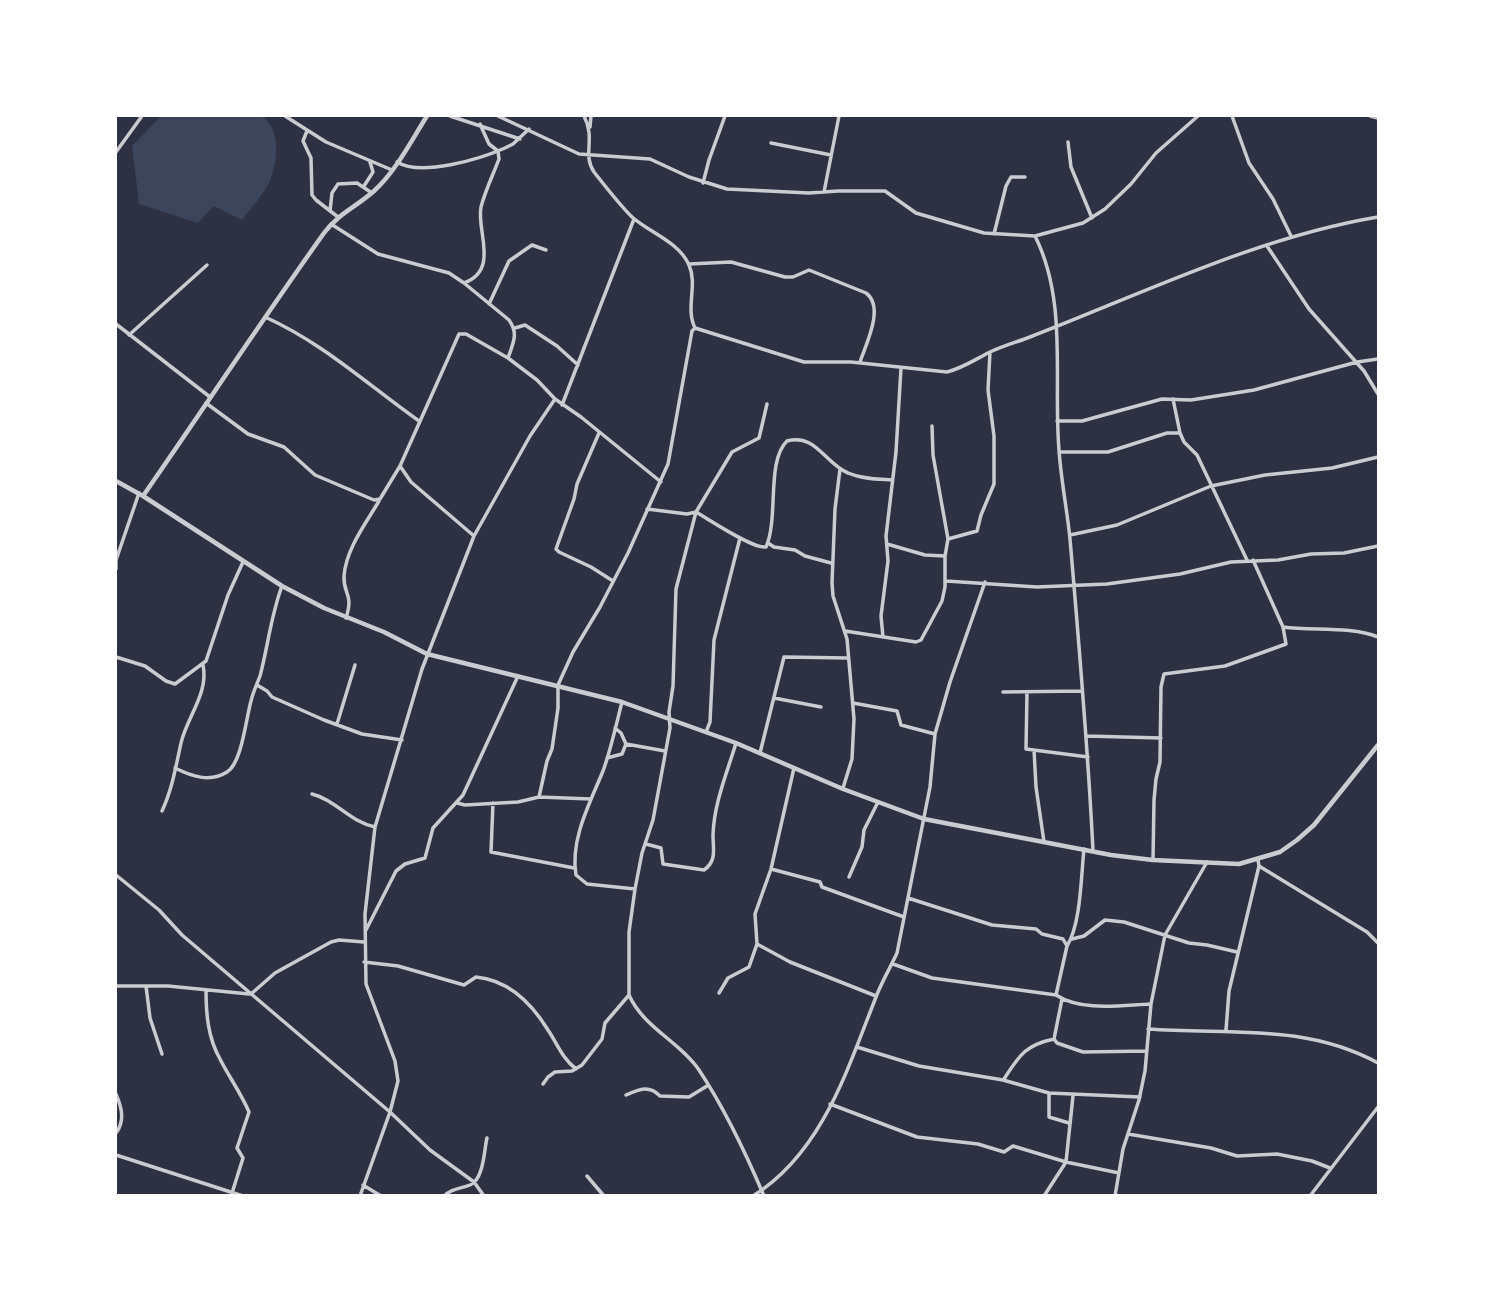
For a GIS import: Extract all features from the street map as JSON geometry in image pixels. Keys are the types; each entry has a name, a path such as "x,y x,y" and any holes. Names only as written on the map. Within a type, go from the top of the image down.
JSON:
{"street":[{"path":"116,152 142,116"},
{"path":"285,116 334,146 391,170"},
{"path":"116,569 116,560 141,494 178,448 210,397 331,224 338,216 372,193 397,162 427,116"},
{"path":"450,116 520,139"},
{"path":"498,116 569,150 588,156 650,159 703,183 737,191 885,191 916,213 994,234 1035,236 1059,231 1092,218 1116,200 1156,153 1198,116"},
{"path":"584,116 590,130"},
{"path":"591,116 588,156 592,168 634,219 672,245 689,264 692,282 690,318 695,328 788,358 820,363 859,363 947,372 990,352 1144,291 1291,236 1378,217"},
{"path":"703,183 725,116"},
{"path":"824,192 839,116"},
{"path":"1232,116 1249,163 1273,199 1291,236"},
{"path":"1370,116 1378,118"},
{"path":"464,282 475,276 485,253 481,209 499,159 498,151 489,144 480,124"},
{"path":"397,162 412,168 448,166 498,151 520,139 529,129"},
{"path":"307,131 303,141 310,158 312,195 316,201 338,216"},
{"path":"1068,142 1071,167 1092,218"},
{"path":"771,144 831,155"},
{"path":"364,186 373,172 369,160"},
{"path":"994,234 1006,186 1011,177 1025,177"},
{"path":"330,211 332,193 338,184 350,182 364,186 372,193"},
{"path":"562,405 634,219"},
{"path":"331,224 379,254 449,272 464,282 515,328 516,335 508,358"},
{"path":"1035,236 1042,250 1058,326 1059,452 1074,586 1093,851"},
{"path":"489,304 509,261 532,245 546,250"},
{"path":"1267,246 1320,323 1357,362 1378,394"},
{"path":"689,264 731,262 785,277 793,277 809,270 866,293 875,305 859,363"},
{"path":"129,335 207,265"},
{"path":"265,317 320,346 419,421"},
{"path":"116,324 210,397"},
{"path":"515,328 525,325 557,346 578,365"},
{"path":"539,797 552,749 558,708 558,685 573,652 614,581 661,482 671,451 692,331 695,328"},
{"path":"346,618 351,602 345,586 346,566 353,546 400,466 459,334 466,334 508,358 537,380 562,405 581,417 661,482"},
{"path":"948,539 977,531 994,484 994,436 988,390 990,352"},
{"path":"1057,421 1082,421 1151,401 1191,400 1254,390 1357,362 1378,359"},
{"path":"883,638 881,616 888,561 887,544 901,368"},
{"path":"360,1195 390,1112 397,1088 398,1072 369,996 364,962 367,892 375,827 427,653 474,536 530,436 555,399"},
{"path":"1172,399 1184,442 1198,455 1247,560"},
{"path":"206,403 248,434 284,447 315,475 374,500 380,499"},
{"path":"763,1193 745,1153 698,1069 663,1037 632,1003 629,995 629,932 635,889 653,820 665,751 670,719 676,589 695,512 732,452 759,438 767,404"},
{"path":"845,631 919,641 937,613 946,581 945,556 948,539 933,455 932,426"},
{"path":"600,433 577,484 556,549 614,581"},
{"path":"1059,452 1108,452 1167,433 1180,433"},
{"path":"648,509 687,514 695,512 762,548 768,543 777,460 784,444 794,440 814,445 840,469 861,477 892,480"},
{"path":"1069,536 1117,525 1211,486 1265,475 1332,468 1378,457"},
{"path":"400,466 411,482 474,536"},
{"path":"840,469 831,563 833,596 845,631 853,703 853,749 843,789"},
{"path":"116,481 141,494 282,586 346,618 384,632 427,653 622,702 736,743 843,789 924,819 1153,860 1259,863 1280,852 1314,825 1378,745"},
{"path":"706,732 710,722 713,640 740,538"},
{"path":"768,543 831,563"},
{"path":"887,544 925,555 945,556"},
{"path":"946,581 1037,587 1074,586 1180,574 1247,560 1278,560 1311,554 1344,553 1378,546"},
{"path":"1153,860 1155,789 1160,762 1161,687 1164,674 1225,666 1282,647 1286,639 1253,560"},
{"path":"162,811 182,740 202,689 203,665 243,562"},
{"path":"753,1195 763,1193 804,1149 821,1124 897,953 930,787 935,734 985,582"},
{"path":"175,768 193,777 202,778 226,773 230,769 240,746 282,586"},
{"path":"1283,627 1364,633 1378,637"},
{"path":"116,657 145,667 175,684 203,665"},
{"path":"760,753 784,657 848,658"},
{"path":"337,724 355,665"},
{"path":"364,936 396,871 405,864 425,858 433,828 457,803 518,676"},
{"path":"257,685 272,697 362,734 402,740"},
{"path":"1003,692 1082,691"},
{"path":"1027,692 1026,749 1088,757"},
{"path":"774,698 821,707"},
{"path":"622,702 607,758 577,838 574,868 576,875 587,884 635,889"},
{"path":"853,703 897,711 901,725 935,734"},
{"path":"607,758 622,754 626,744 621,733 615,728"},
{"path":"1086,737 1161,738"},
{"path":"646,844 660,848 663,864 704,870 711,865 714,857 716,810 736,743"},
{"path":"626,744 665,751"},
{"path":"1034,750 1044,842"},
{"path":"719,993 729,978 749,967 757,944 755,914 771,869 794,768"},
{"path":"312,794 327,799 359,823 375,827"},
{"path":"457,803 518,802 539,797 591,799"},
{"path":"849,877 862,847 864,830 878,802"},
{"path":"493,803 491,852 574,868"},
{"path":"1056,995 1067,946 1072,939 1084,849"},
{"path":"1115,1195 1128,1134 1140,1097 1151,1004 1165,935 1207,862"},
{"path":"1259,863 1367,932 1378,943"},
{"path":"1226,1030 1226,1011 1237,952 1259,863"},
{"path":"771,869 820,882 822,887 904,917"},
{"path":"116,875 159,910 182,935 390,1112 430,1150 474,1182 485,1195"},
{"path":"908,898 992,925 1035,929 1042,934 1063,939 1067,946"},
{"path":"1072,939 1084,936 1105,920 1124,922 1189,943 1208,944 1237,952"},
{"path":"116,986 168,986 251,994 275,973 331,942 364,942"},
{"path":"757,944 790,962 876,996"},
{"path":"364,962 398,966 464,985 476,977 500,982 539,1016 561,1056 576,1069"},
{"path":"892,964 932,978 1056,995 1089,1005 1151,1004"},
{"path":"146,986 150,1018 162,1054"},
{"path":"206,990 206,1010 212,1040 220,1061 231,1074 249,1112 237,1147 243,1158 233,1190"},
{"path":"543,1084 555,1072 576,1069 582,1065 602,1039 606,1023 629,995"},
{"path":"1062,999 1054,1039 1056,1044 1083,1052 1147,1051"},
{"path":"1148,1029 1279,1033 1328,1042 1378,1063"},
{"path":"1003,1080 1020,1054 1036,1043 1054,1039"},
{"path":"857,1047 919,1066 1003,1080 1049,1093 1140,1097"},
{"path":"626,1095 646,1088 653,1089 660,1097 689,1097 707,1086"},
{"path":"1049,1093 1049,1117 1069,1123"},
{"path":"116,1094 122,1122 116,1133"},
{"path":"1044,1195 1066,1162 1073,1096"},
{"path":"830,1104 917,1136 978,1144 1004,1152 1013,1146 1066,1162 1119,1172"},
{"path":"1310,1195 1350,1147 1378,1107"},
{"path":"1128,1134 1211,1148 1237,1156 1277,1154 1312,1161 1330,1168"},
{"path":"444,1195 474,1182 479,1176 487,1138"},
{"path":"116,1155 243,1195"},
{"path":"587,1176 604,1195"},
{"path":"363,1185 381,1195"}],"shaded area":[{"path":"161,116 261,116 268,122 276,146 272,175 266,188 242,220 214,206 198,223 139,204 132,146"}]}
